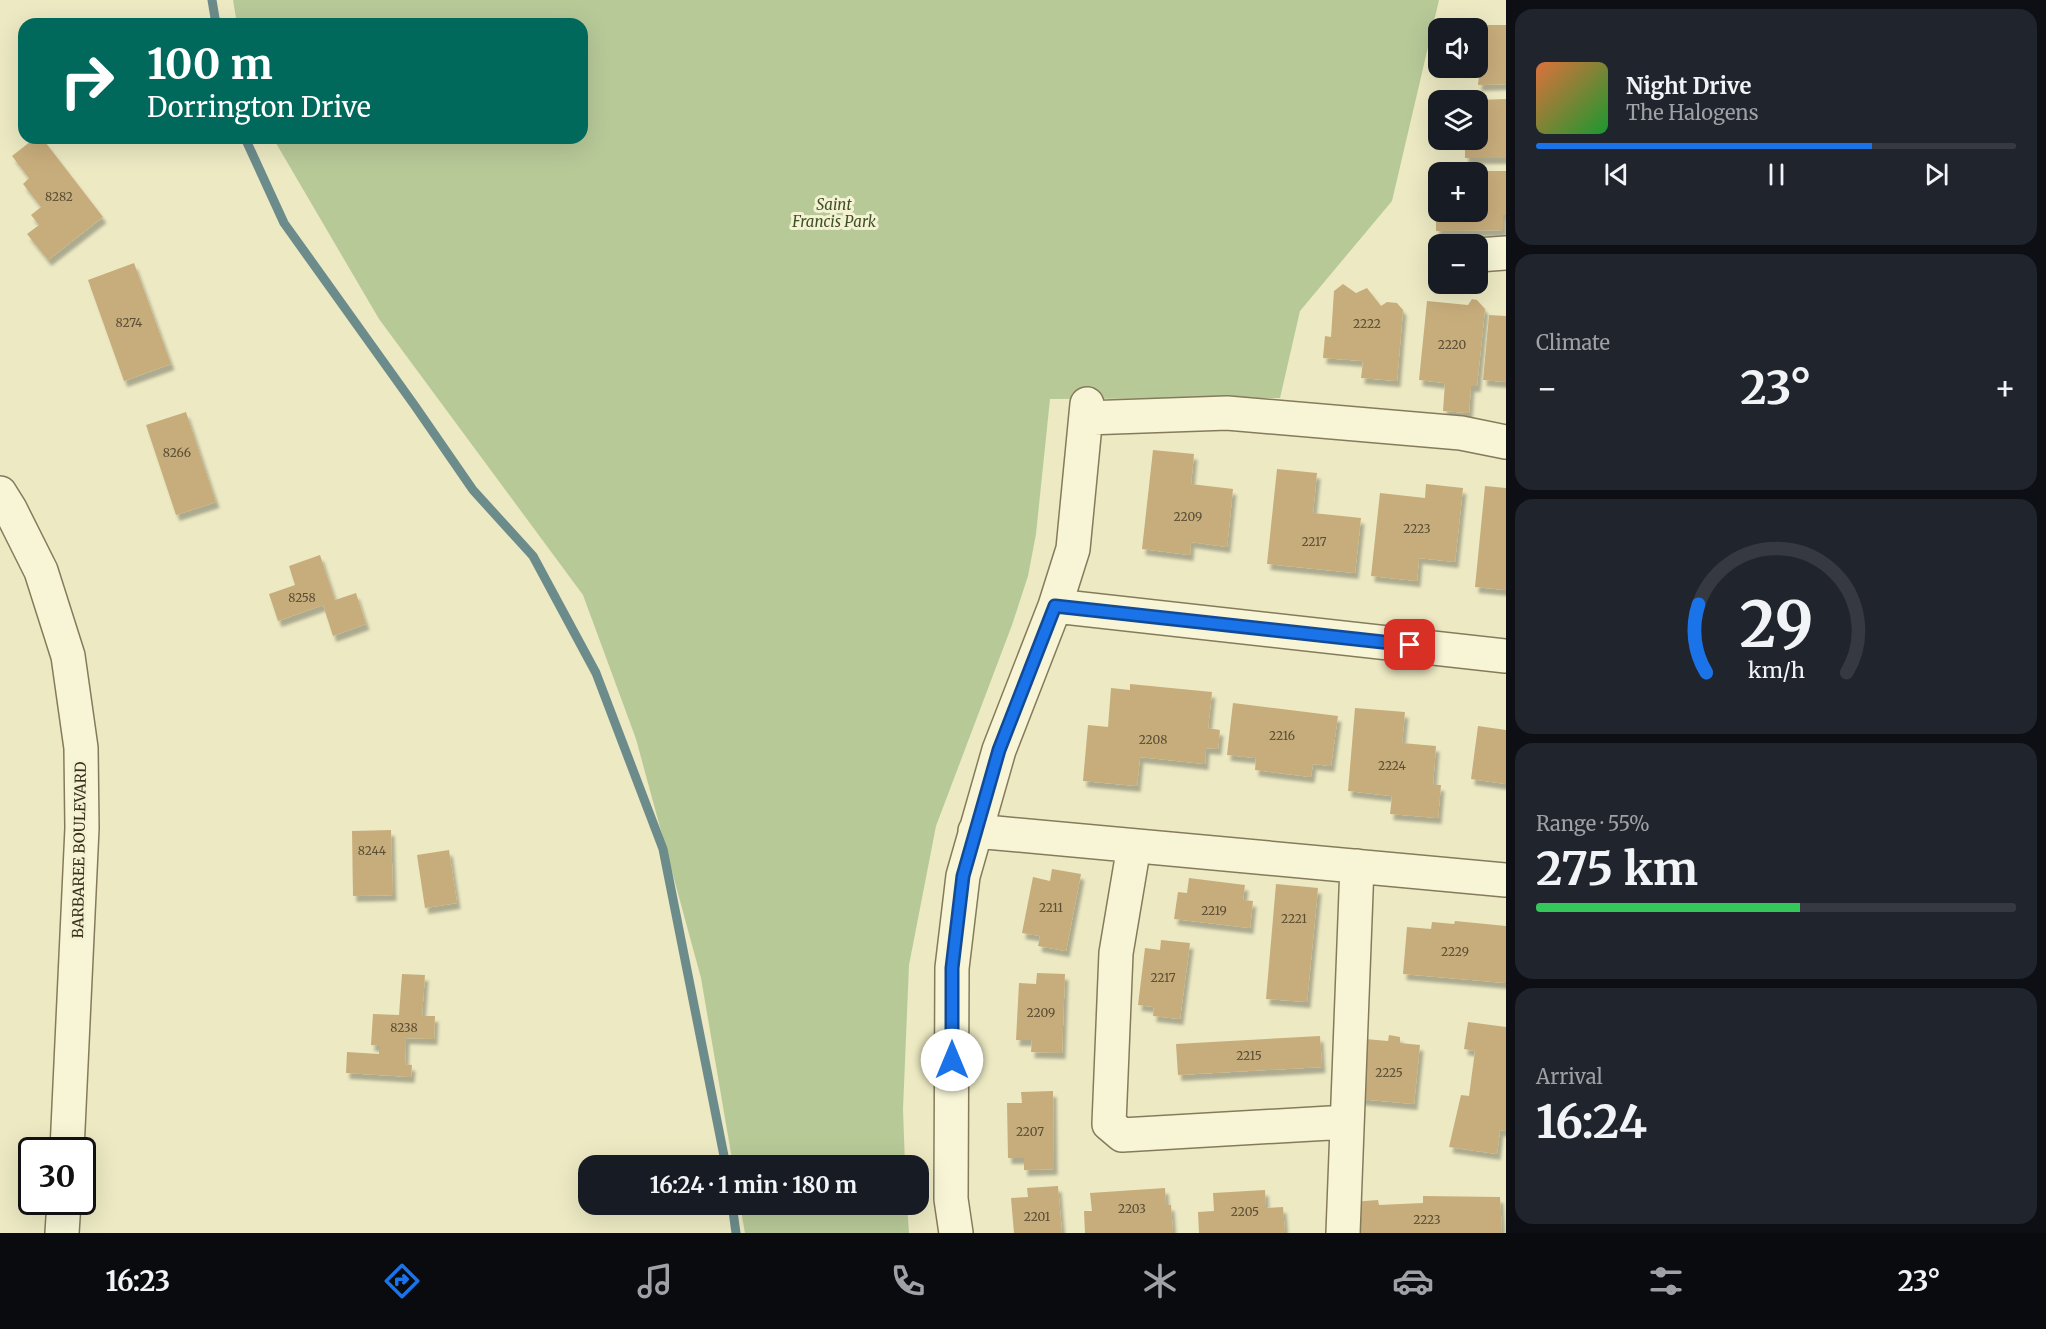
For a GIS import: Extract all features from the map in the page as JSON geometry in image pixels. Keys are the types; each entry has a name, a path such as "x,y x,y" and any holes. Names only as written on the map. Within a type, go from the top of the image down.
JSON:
{"street":[{"path":"1488,255 1506,254"},
{"path":"956,1233 951,1199 952,968 963,876 999,750 1055,606 1073,549 1086,411 1227,412 1461,434 1506,442"},
{"name":"BARBAREE BOULEVARD","path":"0,493 10,508 40,571 68,656 81,748 82,828 68,1137"},
{"path":"1055,606 1506,656"},
{"path":"975,831 1506,880"},
{"path":"1134,846 1116,953 1109,1124 1122,1135 1347,1122"},
{"path":"1343,1233 1357,866"},
{"path":"63,1233 64,1215"}],"green space":[{"name":"Saint Francis Park","path":"233,0 1439,0 1435,18 1428,18 1428,47 1392,201 1300,311 1280,398 1050,399 1036,534 1028,576 1012,625 936,826 909,965 903,1109 905,1155 731,1155 701,978 636,739 583,595 379,319 277,144 588,144 588,18 236,18"},
{"path":"742,1215 908,1215 909,1233 745,1233"}],"building":[{"path":"1488,25 1506,25 1506,84 1478,85 1479,78 1488,78"},
{"path":"1506,99 1506,158 1465,158 1465,150 1488,150 1488,100"},
{"path":"27,144 47,144 103,217 48,260 27,234 39,225 31,215 41,207 23,184 29,178 12,156"},
{"path":"1488,171 1506,171 1506,215 1503,215 1503,230 1436,231 1436,222 1488,222"},
{"path":"134,263 171,364 124,381 88,280"},
{"path":"1343,284 1356,293 1367,288 1381,306 1387,302 1397,303 1403,310 1397,381 1361,378 1363,361 1323,358 1325,336 1331,337 1334,291"},
{"path":"1472,299 1477,300 1485,309 1477,386 1471,386 1469,413 1443,411 1445,383 1419,380 1427,301 1468,305"},
{"path":"1489,315 1506,316 1506,382 1483,380"},
{"path":"186,412 216,502 176,515 146,425"},
{"path":"1153,450 1194,454 1191,484 1233,489 1227,547 1191,542 1190,555 1142,549"},
{"path":"1277,469 1317,473 1313,513 1361,518 1355,573 1267,564"},
{"path":"1426,484 1463,488 1455,562 1419,558 1417,581 1371,576 1380,493 1425,498"},
{"path":"1485,486 1506,488 1506,590 1475,587"},
{"path":"320,555 335,600 356,593 366,624 333,636 323,605 278,621 269,594 295,585 289,566"},
{"path":"1130,684 1212,692 1208,728 1220,730 1218,749 1206,748 1205,764 1140,757 1137,786 1083,781 1088,725 1108,727 1111,688 1130,690"},
{"path":"1233,703 1338,716 1331,766 1313,764 1311,777 1255,770 1256,758 1227,755"},
{"path":"1355,708 1405,712 1402,743 1436,746 1433,785 1441,785 1438,818 1390,814 1392,796 1348,791"},
{"path":"1478,726 1506,730 1506,784 1471,779"},
{"path":"391,830 393,895 353,896 352,831"},
{"path":"449,850 457,903 425,908 417,855"},
{"path":"1052,869 1081,874 1066,951 1038,946 1040,936 1022,933 1033,877 1050,881"},
{"path":"1189,878 1245,885 1243,900 1253,901 1250,928 1174,919 1178,892 1187,893"},
{"path":"1276,884 1318,888 1307,1002 1266,999"},
{"path":"1455,921 1506,926 1506,983 1403,974 1407,927 1431,929 1432,922 1454,924"},
{"path":"1161,940 1190,943 1180,1019 1153,1016 1154,1007 1138,1005 1145,948 1160,950"},
{"path":"1037,973 1065,974 1062,1053 1031,1052 1032,1040 1016,1040 1019,983 1036,984"},
{"path":"402,974 425,975 422,1016 435,1016 434,1039 406,1038 405,1064 412,1065 411,1077 346,1073 347,1052 379,1054 379,1046 371,1045 373,1014 399,1015"},
{"path":"1468,1022 1506,1027 1506,1131 1500,1130 1497,1154 1449,1147 1461,1095 1469,1096 1475,1051 1464,1049"},
{"path":"1389,1035 1400,1037 1400,1043 1420,1045 1414,1104 1359,1099 1365,1039 1388,1041"},
{"path":"1320,1036 1322,1067 1178,1075 1176,1044"},
{"path":"1053,1091 1054,1169 1024,1170 1024,1158 1008,1158 1007,1103 1022,1103 1021,1092"},
{"path":"1058,1186 1062,1233 1014,1233 1011,1198 1028,1197 1027,1188"},
{"path":"1165,1188 1166,1205 1171,1205 1173,1233 1085,1233 1084,1211 1092,1211 1090,1193"},
{"path":"1265,1190 1266,1208 1283,1207 1285,1233 1199,1233 1198,1212 1214,1211 1213,1193"},
{"path":"1423,1196 1500,1197 1502,1233 1353,1233 1352,1202 1378,1200 1379,1205 1423,1203"}],"waterway":[{"path":"212,0 215,18"},
{"path":"248,144 284,223 473,490 533,556 596,673 663,849 724,1155"},
{"path":"734,1215 736,1233"}],"route":[{"path":"952,1060 952,968 963,876 999,750 1055,606 1410,645"}]}
